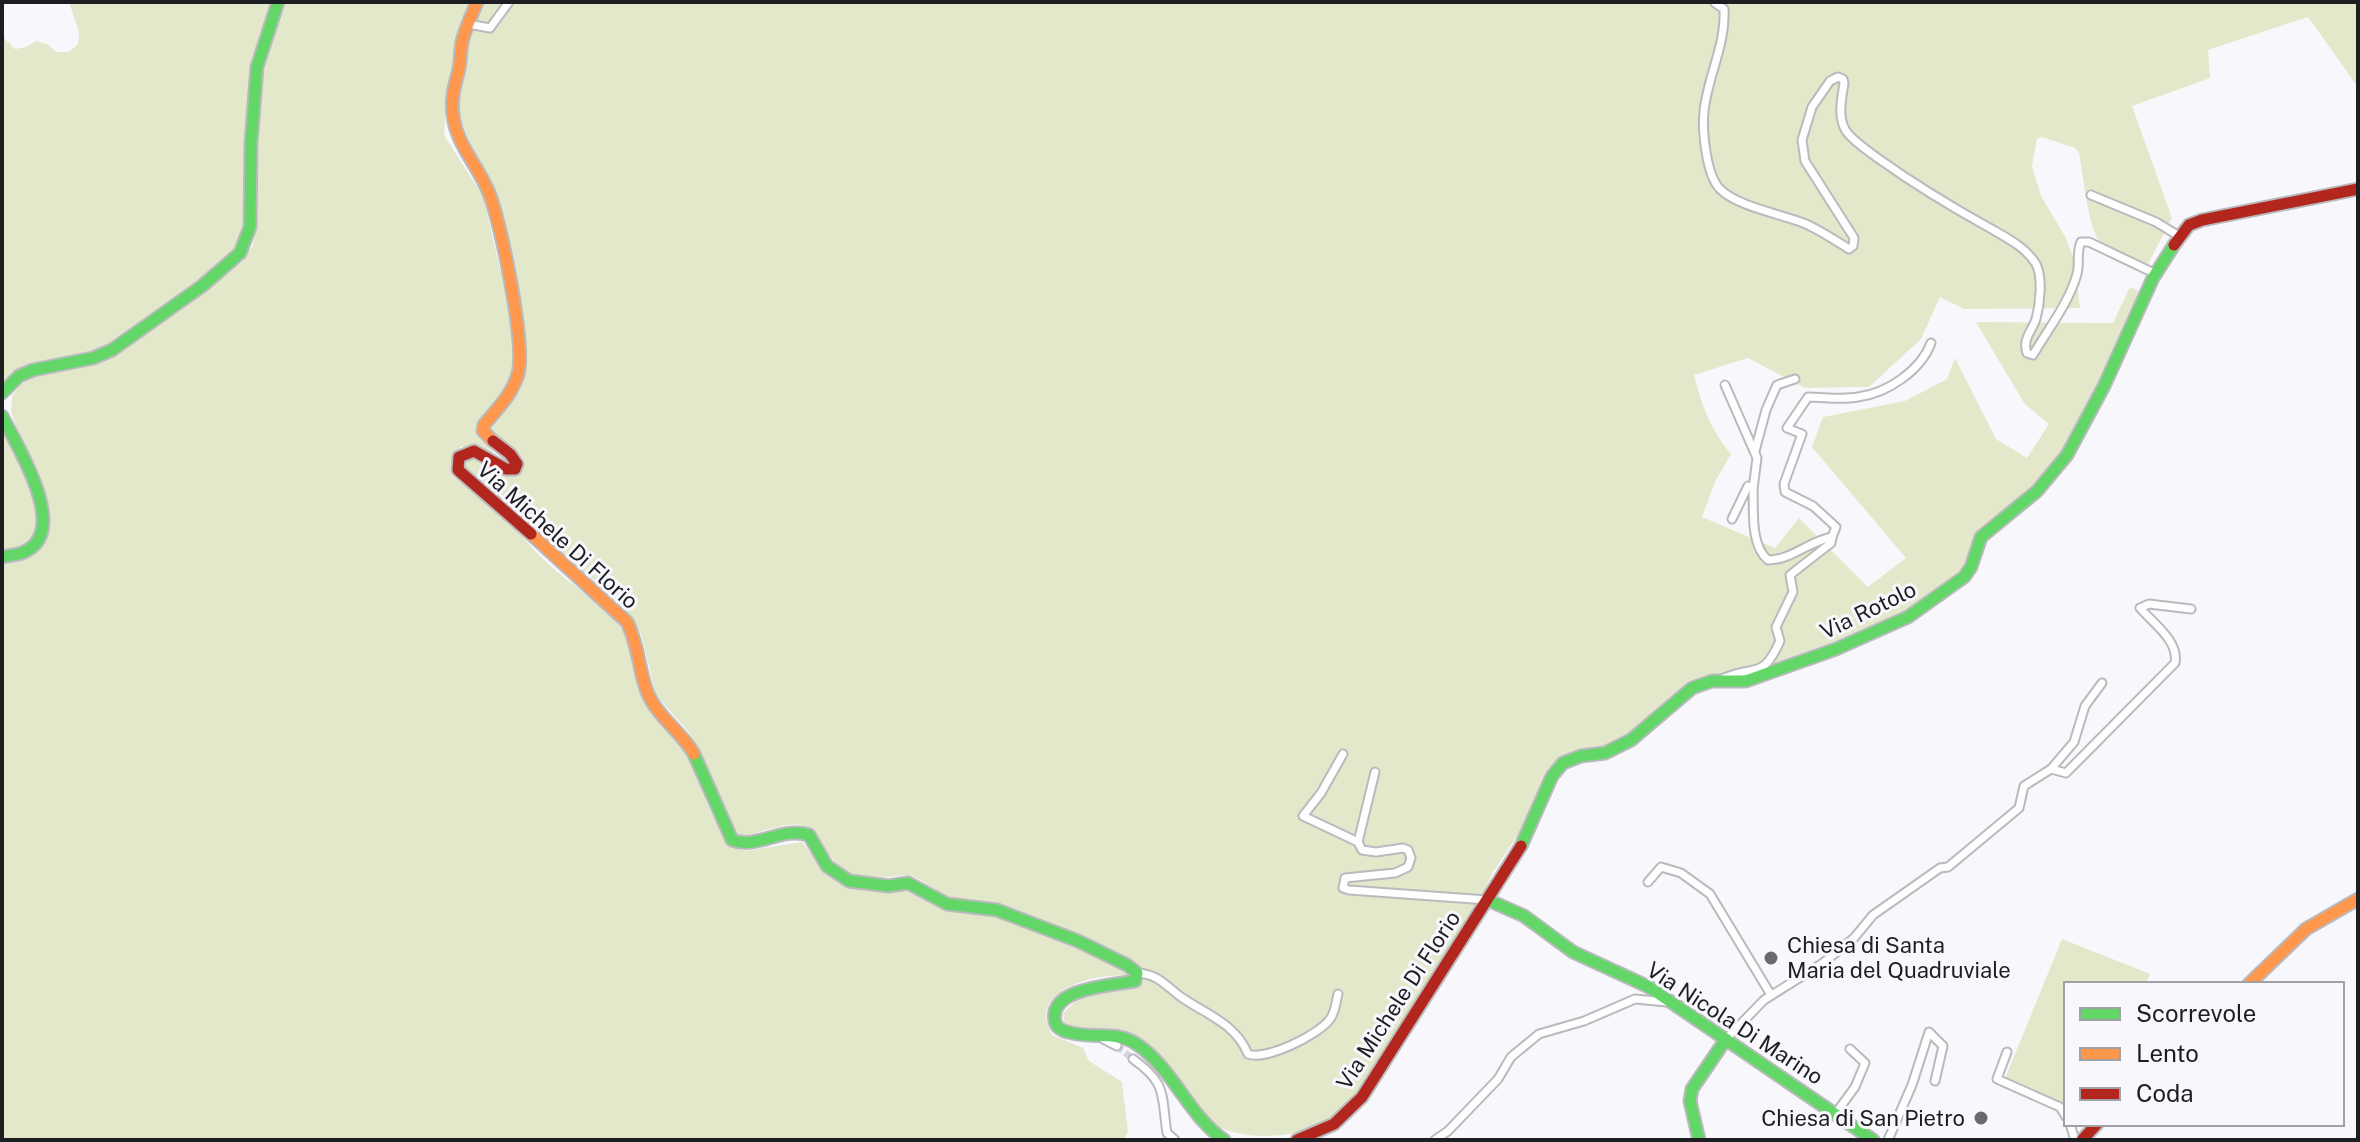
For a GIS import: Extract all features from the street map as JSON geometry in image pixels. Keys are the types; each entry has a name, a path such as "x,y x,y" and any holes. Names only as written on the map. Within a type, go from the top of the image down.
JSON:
{"street":[{"path":"2,393 19,376 33,370 93,358 112,350 202,286 240,253 250,227 251,143 257,67 278,2"},
{"name":"Via Michele Di Florio","path":"477,2 462,42 459,71 452,91 453,118 469,158 488,190 496,214 519,347 519,370 512,391 484,425 483,431 510,453 517,464 515,469 506,469 474,451 459,457 458,470 508,511 559,562 589,585 627,622 635,637 649,698 682,734 732,840 737,844 803,832 809,835 827,866 849,881 889,886 908,883 947,904 997,910 1078,941 1137,973"},
{"path":"468,24 490,28 509,2"},
{"path":"1715,3 1724,9 1725,29 1704,113 1705,142 1709,166 1719,188 1737,200 1806,224 1849,249 1853,246 1854,238 1805,161 1802,140 1812,107 1830,81 1838,77 1844,83 1841,110 1845,130 1914,185 2004,236 2029,255 2038,268 2040,284 2035,322 2025,347 2027,353 2033,355 2066,299 2078,271 2077,251 2081,242 2089,242 2156,274"},
{"path":"2091,195 2156,222 2179,236 2189,225 2202,220 2358,189"},
{"name":"Via Rotolo","path":"1488,900 1527,836 1552,776 1563,763 1581,756 1605,753 1631,740 1692,688 1721,681 1746,681 1836,649 1908,617 1964,577 1971,567 1981,537 2037,491 2067,455 2104,386 2156,274 2179,236"},
{"path":"1721,681 1726,676 1747,674 1770,662 1780,641 1776,627 1793,592 1790,575 1831,543 1836,527 1826,515 1785,492 1784,484 1802,434 1787,428 1808,397 1859,397 1878,391 1915,370 1931,343"},
{"path":"1755,452 1766,410 1777,385 1795,379"},
{"path":"1725,385 1757,458 1753,489 1757,545 1761,555 1768,560 1793,555 1820,539 1832,537"},
{"path":"2,416 35,482 44,513 43,530 36,544 22,554 2,557"},
{"path":"1732,519 1748,486 1753,489"},
{"path":"2051,769 2066,773 2175,663 2177,652 2173,644 2140,608 2149,604 2191,609"},
{"path":"1699,1140 1700,1131 1690,1094 1694,1083 1726,1039 1771,995 1823,963 1854,938 1873,915 1940,868 1948,867 2019,808 2024,786 2051,769 2074,742 2085,706 2102,683"},
{"path":"1343,754 1321,793 1303,816 1358,842 1362,850 1408,850 1411,863 1395,873 1345,878 1343,888 1488,900"},
{"path":"1358,842 1375,772"},
{"path":"1648,882 1661,867 1681,873 1710,894 1771,995"},
{"path":"2251,982 2306,929 2358,899"},
{"name":"Via Michele Di Florio","path":"1297,1140 1338,1122 1362,1097 1488,900"},
{"name":"Via Nicola Di Marino","path":"1488,900 1524,916 1573,952 1649,987 1873,1140"},
{"path":"1224,1140 1204,1126 1167,1073 1143,1049 1124,1038 1065,1032 1055,1022 1057,1010 1082,989 1099,983 1133,982 1137,973 1148,973 1165,981 1181,996 1232,1029 1248,1054 1257,1057 1322,1027 1330,1019 1338,994"},
{"path":"1435,1140 1448,1131 1498,1079 1511,1057 1539,1034 1584,1021 1635,999 1673,1002"},
{"path":"1888,1140 1912,1085 1929,1032 1943,1046 1935,1081"},
{"path":"1102,1035 1103,1039 1117,1046"},
{"path":"1836,1113 1855,1087 1865,1063 1850,1049"},
{"path":"2007,1052 1997,1079 2060,1107 2064,1114"},
{"path":"1133,1059 1160,1086 1166,1109 1167,1133 1175,1140"}],"green space":[{"path":"69,2 273,2 252,67 246,143 245,227 236,250 199,282 109,346 21,369 2,381 2,36 15,49 36,41 47,44 56,52 69,52 78,44 79,32"},
{"path":"285,2 472,2 447,92 444,135 483,196 510,311 515,364 513,377 487,413 476,435 494,453 461,446 450,465 452,476 496,511 552,568 603,608 621,627 632,651 643,697 682,747 718,825 735,846 745,851 802,842 825,871 849,886 907,891 959,913 992,915 1055,937 1127,972 1128,975 1095,978 1062,991 1050,1002 1046,1016 1052,1035 1083,1048 1089,1061 1122,1082 1128,1132 1123,1140 2,1140 2,560 43,539 25,451 11,412 12,396 20,385 36,376 84,364 204,291 242,262 253,245 256,219 260,91 269,45"},
{"path":"485,2 2358,2 2358,87 2308,17 2208,50 2210,78 2132,106 2172,218 2148,264 2114,250 2098,239 2089,210 2079,153 2075,148 2042,137 2037,139 2032,166 2041,196 2066,238 2073,257 2080,308 1964,309 1940,297 1921,339 1869,387 1805,388 1748,358 1694,375 1708,417 1731,454 1715,482 1702,517 1775,548 1799,518 1868,587 1906,558 1812,447 1823,417 1905,401 1947,379 1955,358 1996,439 2027,458 2049,424 2024,403 1976,322 2113,323 2130,287 2139,291 2097,383 2061,451 2032,485 1975,533 1958,572 1905,611 1833,642 1745,674 1711,674 1688,681 1627,734 1603,746 1580,749 1559,757 1545,772 1520,832 1493,872 1481,897 1357,1093 1326,1122 1299,1132 1267,1136 1236,1133 1210,1122 1165,1061 1134,1035 1113,1030 1084,1029 1064,1023 1063,1014 1086,995 1108,989 1134,989 1141,985 1144,971 1119,954 1009,907 991,902 953,899 910,876 862,878 850,874 833,859 815,834 800,825 741,837 737,835 697,747 687,730 656,695 641,634 632,618 593,579 563,558 506,498 465,467 467,460 477,458 497,472 514,475 520,474 524,464 514,449 490,430 518,394 523,382 525,346 516,276 502,212 494,188 475,155 459,116 458,93 465,72 468,44"},
{"path":"2,427 32,488 39,522 36,536 26,546 2,552"},
{"path":"2062,939 2150,974 2147,982 2064,982 2064,1105 2004,1081"}],"tunnel":[{"path":"1117,1046 1133,1059"}],"traffic: fast":[{"path":"2,393 19,376 33,370 93,358 112,350 202,286 240,253 250,227 251,143 257,67 278,2"},
{"path":"1521,846 1552,776 1563,763 1581,756 1605,753 1631,740 1692,688 1712,681 1746,681 1836,649 1908,617 1964,577 1971,567 1981,537 2037,491 2067,455 2104,386 2153,278 2174,245"},
{"path":"2,416 36,486 43,525 38,540 26,551 2,557"},
{"path":"694,754 732,840 751,842 789,833 809,835 827,866 849,881 889,886 908,883 947,904 997,910 1078,941 1127,965 1137,973 1135,981 1072,994 1056,1010 1057,1025 1077,1034 1121,1037 1138,1045 1162,1067 1200,1118 1224,1140"},
{"path":"1488,900 1524,916 1573,952 1649,987 1873,1140"},
{"path":"1699,1140 1690,1101 1692,1089 1726,1039"}],"traffic: slow":[{"path":"477,2 462,42 453,94 453,115 458,136 485,183 494,208 511,284 520,359 512,389 484,425 483,431 493,441"},
{"path":"531,534 627,622 651,700 694,754"},
{"path":"2251,982 2306,929 2358,899"}],"traffic: jam":[{"path":"2174,245 2189,225 2202,220 2358,189"},
{"path":"493,441 510,454 517,464 515,469 506,469 474,451 459,457 458,470 531,534"},
{"path":"1297,1140 1334,1124 1362,1097 1521,846"},
{"path":"2082,1140 2095,1126"}],"place":[{"name":"Chiesa di Santa Maria del Quadruviale","path":"1771,958"},
{"name":"Chiesa di San Pietro","path":"1981,1118"}]}
